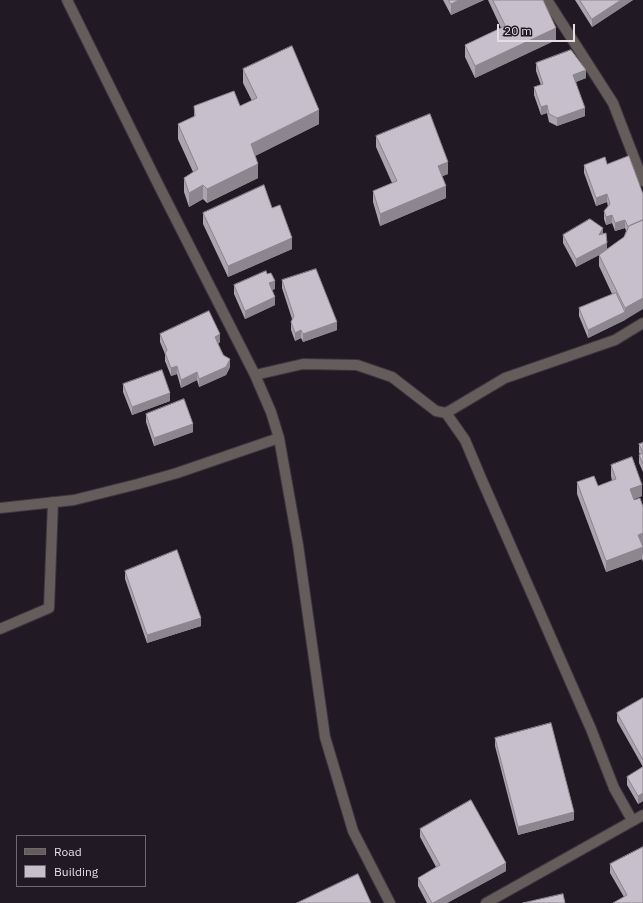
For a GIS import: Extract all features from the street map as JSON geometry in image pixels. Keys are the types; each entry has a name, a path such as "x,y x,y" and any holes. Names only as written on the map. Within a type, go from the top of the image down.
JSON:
{"street":[{"path":"67,0 271,412 279,438 298,545 325,737 353,830 390,903"},
{"path":"547,0 613,103 643,182"},
{"path":"254,375 303,364 357,365 392,378 436,411 446,413 505,378 615,340 643,323"},
{"path":"446,413 466,440 481,478 591,729 614,788 632,820"},
{"path":"0,508 74,500 138,484 176,473 279,438"},
{"path":"0,629 49,608 53,502"},
{"path":"486,903 643,815"}],"building":[{"path":"449,0 459,0 451,4"},
{"path":"493,0 543,0 556,28 475,66 465,45 505,26"},
{"path":"580,0 621,0 592,19"},
{"path":"292,46 319,110 251,144 258,164 207,189 203,185 189,193 184,178 198,169 178,124 195,116 194,106 234,91 240,106 257,98 243,69"},
{"path":"571,50 586,70 573,75 585,108 557,118 549,114 547,105 541,107 534,87 543,84 536,63"},
{"path":"430,114 448,162 438,166 446,186 380,214 373,191 397,181 376,136"},
{"path":"629,156 643,194 643,220 628,227 625,220 615,223 612,215 606,217 604,211 610,204 607,194 596,198 584,165 605,157 607,164"},
{"path":"264,185 272,208 280,205 292,238 228,266 203,213"},
{"path":"590,219 603,228 599,235 606,233 607,243 576,259 563,235"},
{"path":"643,220 643,298 625,308 599,255 624,237 629,226"},
{"path":"316,269 337,322 303,334 301,330 295,333 291,322 294,316 282,280"},
{"path":"266,271 267,274 271,273 275,281 269,283 275,297 245,311 234,285"},
{"path":"616,293 625,312 588,330 579,308"},
{"path":"209,311 220,334 215,337 223,355 230,359 226,367 199,379 197,372 181,380 177,366 171,368 165,353 167,350 160,334"},
{"path":"162,370 170,393 132,407 123,384"},
{"path":"184,399 193,424 154,438 146,414"},
{"path":"643,443 643,453 639,444"},
{"path":"643,453 643,464 639,455"},
{"path":"632,457 642,485 630,489 634,500 640,498 643,507 643,533 638,535 643,547 606,561 577,482 594,476 598,486 616,479 611,465"},
{"path":"177,550 201,618 147,635 125,571"},
{"path":"643,698 643,760 617,713"},
{"path":"551,723 574,812 518,827 495,738"},
{"path":"643,767 643,793 638,796 627,777"},
{"path":"471,800 506,863 432,903 418,878 440,865 420,829"},
{"path":"643,847 643,903 613,903 627,895 610,864"},
{"path":"358,874 371,903 297,903"},
{"path":"563,894 565,903 523,903"}]}
